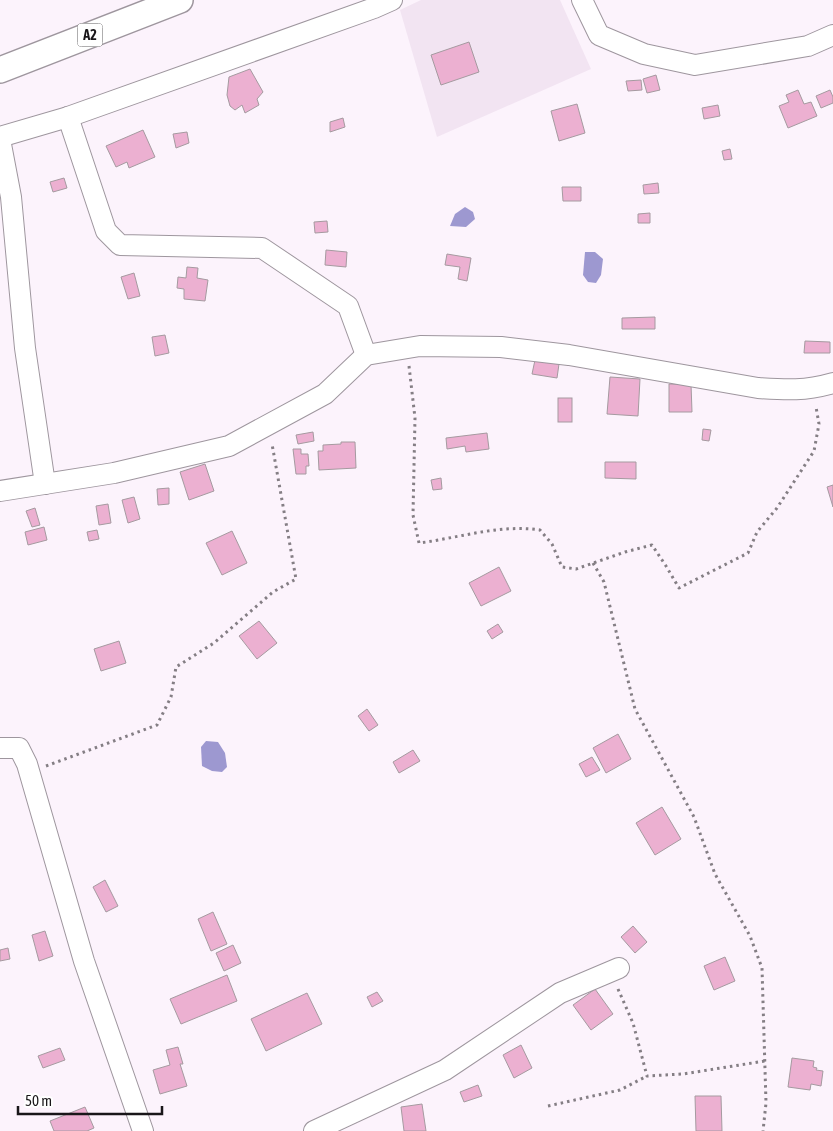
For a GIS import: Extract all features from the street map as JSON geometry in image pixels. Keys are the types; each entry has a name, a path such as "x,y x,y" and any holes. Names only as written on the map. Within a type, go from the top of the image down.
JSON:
{"main road":[{"name":"A2","path":"0,70 180,0"}],"street":[{"path":"45,484 25,348 11,197 0,138 68,117 392,0"},
{"path":"582,0 599,35 644,54 695,65 808,46 833,35"},
{"path":"68,117 106,231 120,245 262,248 348,306 366,355"},
{"path":"0,491 114,473 229,446 325,394 366,355 420,346 501,347 569,355 758,388 784,390 813,389 833,383"},
{"path":"0,748 19,748 28,764 84,961 143,1131"},
{"path":"314,1131 444,1070 560,993 615,970"}],"path":[{"path":"408,348 415,418 413,515 419,543 487,530 522,527 540,530 552,544 562,567 576,569 652,545 678,588 748,553 758,532 777,508 814,451 819,424 813,389"},
{"path":"31,775 50,763 157,725 171,697 176,667 214,643 273,592 296,579 268,425"},
{"path":"593,563 604,582 635,709 694,817 715,874 750,936 762,968 766,1103 763,1131"},
{"path":"615,970 647,1076"},
{"path":"548,1106 620,1090 647,1076 683,1074 765,1061"}],"shaded area":[{"path":"421,0 560,0 591,69 437,137 400,10"},
{"path":"465,207 473,212 475,219 466,227 450,226 455,214"},
{"path":"585,252 595,252 603,259 601,275 596,283 588,282 583,275"},
{"path":"206,741 218,742 225,753 227,767 222,772 212,771 202,766 201,747"}],"building":[{"path":"469,42 479,72 441,85 431,55"},
{"path":"250,69 263,92 257,99 259,105 245,113 242,105 235,110 230,106 227,95 229,77"},
{"path":"656,75 660,90 647,93 643,79"},
{"path":"641,80 642,90 628,91 626,81"},
{"path":"798,90 804,104 811,102 817,116 788,128 779,106 789,102 786,95"},
{"path":"830,90 833,103 821,108 816,96"},
{"path":"577,104 585,133 559,141 551,111"},
{"path":"718,105 720,116 704,119 702,108"},
{"path":"343,118 345,127 330,132 330,122"},
{"path":"143,130 155,157 129,168 127,162 116,167 106,146"},
{"path":"187,132 189,143 176,148 173,134"},
{"path":"730,149 732,159 724,160 722,151"},
{"path":"64,178 67,188 53,192 50,182"},
{"path":"658,183 659,193 644,194 643,185"},
{"path":"562,187 581,187 581,201 563,201"},
{"path":"650,213 650,223 638,223 638,214"},
{"path":"327,221 328,232 315,233 314,222"},
{"path":"326,250 347,252 346,267 325,265"},
{"path":"447,254 471,258 467,281 458,279 460,267 445,265"},
{"path":"187,267 198,268 197,278 208,280 205,301 184,299 184,289 177,288 178,277 186,278"},
{"path":"134,273 140,296 128,299 121,277"},
{"path":"655,317 655,329 622,329 622,318"},
{"path":"165,335 169,353 155,356 152,337"},
{"path":"805,341 830,342 830,353 804,353"},
{"path":"535,360 559,364 557,378 532,374"},
{"path":"610,377 640,379 638,416 607,414"},
{"path":"669,384 691,384 692,412 669,412"},
{"path":"558,398 572,398 572,422 558,422"},
{"path":"703,429 711,430 709,441 702,440"},
{"path":"313,432 314,441 298,444 296,435"},
{"path":"487,433 489,449 466,452 465,446 447,449 446,438"},
{"path":"341,442 355,442 356,468 319,470 318,451 323,451 323,445 341,444"},
{"path":"293,449 301,449 301,454 308,454 309,466 306,466 306,474 296,474"},
{"path":"605,462 636,462 636,479 605,478"},
{"path":"205,464 214,491 189,500 180,472"},
{"path":"441,478 442,489 433,490 431,480"},
{"path":"833,485 833,507 827,487"},
{"path":"169,488 169,504 158,505 157,489"},
{"path":"134,497 140,519 128,523 122,500"},
{"path":"108,504 111,523 99,525 96,506"},
{"path":"35,508 40,525 32,527 26,511"},
{"path":"44,527 47,540 28,545 25,532"},
{"path":"97,530 99,539 89,541 87,532"},
{"path":"232,531 247,563 222,575 206,543"},
{"path":"499,567 511,591 481,606 469,583"},
{"path":"259,621 277,643 257,659 239,636"},
{"path":"498,624 503,632 492,639 487,631"},
{"path":"119,641 126,663 101,671 94,649"},
{"path":"367,709 378,725 369,731 358,716"},
{"path":"618,734 631,759 606,773 593,748"},
{"path":"413,750 420,761 399,773 393,762"},
{"path":"592,757 600,770 586,777 579,764"},
{"path":"662,807 681,839 655,855 636,823"},
{"path":"105,880 118,906 106,912 93,887"},
{"path":"213,912 227,944 211,951 198,919"},
{"path":"633,926 647,942 635,953 621,937"},
{"path":"45,931 53,956 39,961 32,935"},
{"path":"233,945 241,963 224,971 216,953"},
{"path":"8,948 10,959 0,961 0,950"},
{"path":"725,957 735,981 714,990 704,966"},
{"path":"227,975 237,1001 181,1024 170,999"},
{"path":"595,989 613,1014 591,1030 573,1005"},
{"path":"377,992 383,1001 372,1007 367,997"},
{"path":"307,993 322,1024 266,1051 251,1019"},
{"path":"521,1045 532,1068 514,1078 503,1055"},
{"path":"178,1047 183,1064 180,1064 187,1086 160,1094 153,1070 170,1065 166,1050"},
{"path":"60,1048 65,1060 43,1068 38,1056"},
{"path":"792,1058 814,1061 813,1067 817,1068 816,1070 823,1071 821,1086 811,1084 810,1090 788,1087"},
{"path":"478,1085 482,1096 464,1102 460,1092"},
{"path":"695,1096 721,1096 722,1131 696,1131"},
{"path":"422,1104 426,1131 404,1131 401,1107"},
{"path":"85,1107 94,1128 87,1131 54,1131 50,1121"}]}
